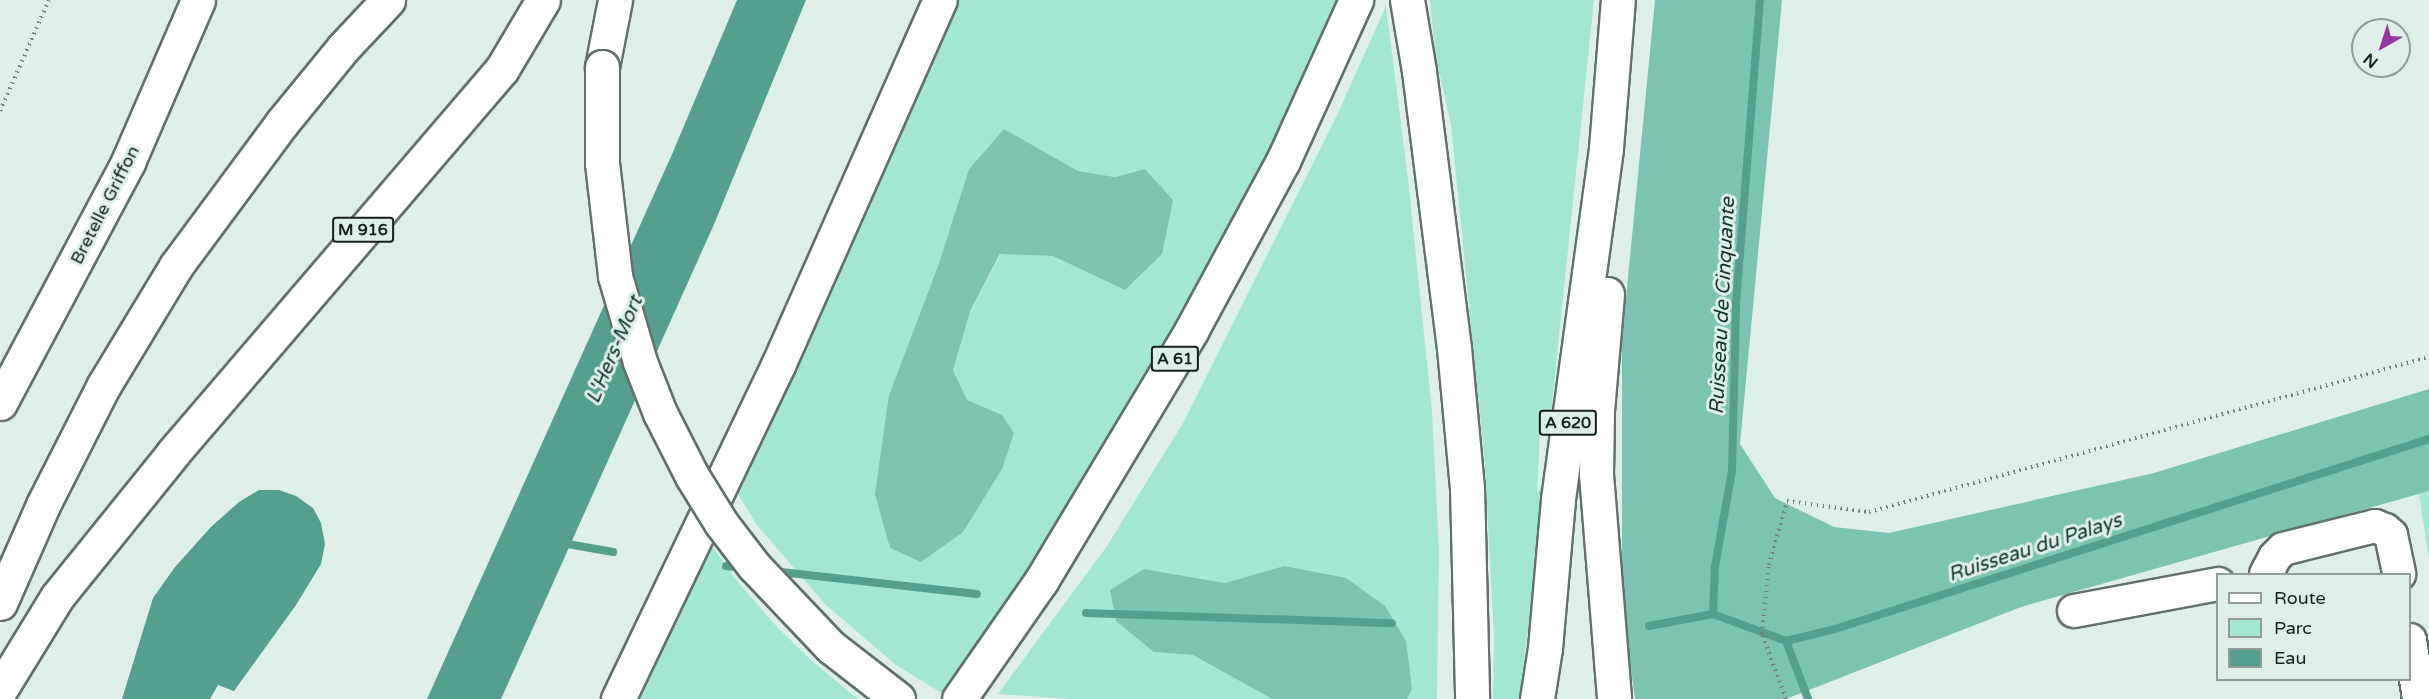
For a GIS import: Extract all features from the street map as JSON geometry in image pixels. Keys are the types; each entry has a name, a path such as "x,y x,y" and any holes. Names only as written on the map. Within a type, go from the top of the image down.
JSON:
{"main road":[{"name":"Bretelle Griffon","path":"0,404 128,162 198,0"},
{"path":"0,603 43,505 105,385 176,266 281,124 342,48 388,0"},
{"name":"M 916","path":"1,691 57,597 211,408 502,69 543,0"},
{"path":"615,0 602,67 602,163 615,276 640,362 660,413 692,476 722,523 754,566 831,647 898,699"},
{"path":"618,699 783,354 940,0"},
{"name":"A 61","path":"959,699 1041,581 1191,331 1283,161 1356,0"},
{"path":"1407,0 1419,71 1454,348 1467,488 1472,699"},
{"name":"A 620","path":"1537,699 1545,648 1558,499 1606,148 1618,0"},
{"path":"1606,148 1616,189 1598,411 1596,474 1614,699"},
{"path":"1460,699 1471,621"}],"lane":[{"path":"2267,573 2275,557 2283,549 2375,526 2391,535 2399,573"},
{"path":"2074,611 2216,584"},
{"path":"2411,652 2419,699"}],"path":[{"path":"0,111 49,0"},
{"path":"1786,699 1774,672 1762,634 1768,565 1787,501 1869,512 2429,357"}],"green space":[{"path":"957,0 1343,0 1302,89 1166,352 1048,542 945,695 896,665 825,604 757,525 736,491 882,173","holes":["1004,129 1078,171 1115,177 1145,169 1173,200 1125,290 1053,256 1001,254 971,309 953,370 967,400 1002,415 889,395 938,266 969,169"]},
{"path":"1430,0 1594,0 1550,422 1540,430 1537,493 1547,481 1519,699 1493,699 1494,638 1485,464 1451,125 1435,53"},
{"path":"1386,6 1408,179 1432,411 1439,551 1437,699 1407,699 1412,689 1284,566 1225,583 1144,569 1154,652 1193,655 1272,699 1070,699 998,694 1107,546 1183,423 1338,113"},
{"path":"2429,491 2429,560 2419,494"},
{"path":"712,546 737,581 777,627 813,662 858,699 640,699"}],"shaded area":[{"path":"1655,0 1782,0 1740,444 1775,498 1834,527 1889,533 2154,473 2429,389 2429,491 2021,607 1786,699 1635,699 1622,603 1622,339"},
{"path":"1004,129 1078,171 1115,177 1145,169 1173,200 1162,254 1125,290 1053,256 1000,254 971,309 953,370 967,400 1002,415 1014,433 1002,469 963,532 921,562 890,548 875,494 889,395 938,266 969,169"},
{"path":"1284,566 1346,578 1385,606 1406,641 1412,689 1407,699 1272,699 1193,655 1154,652 1116,621 1110,590 1144,569 1225,583"}],"water":[{"name":"L'Hers-Mort","path":"737,0 806,0 715,222 501,699 427,699 673,152"},
{"path":"259,490 279,490 296,496 313,508 321,523 325,544 321,564 296,605 234,691 218,685 210,699 122,699 153,598 175,567 211,527 239,502"}],"waterway":[{"name":"Ruisseau de Cinquante","path":"1713,614 1715,567 1732,471 1736,304 1760,0"},
{"name":"Ruisseau du Palays","path":"1649,626 1713,614 1786,641 1835,629 2429,439"},
{"path":"562,543 613,552"},
{"path":"726,566 743,568"},
{"path":"772,571 977,594"},
{"path":"1086,613 1392,623"},
{"path":"1786,641 1808,699"}]}
